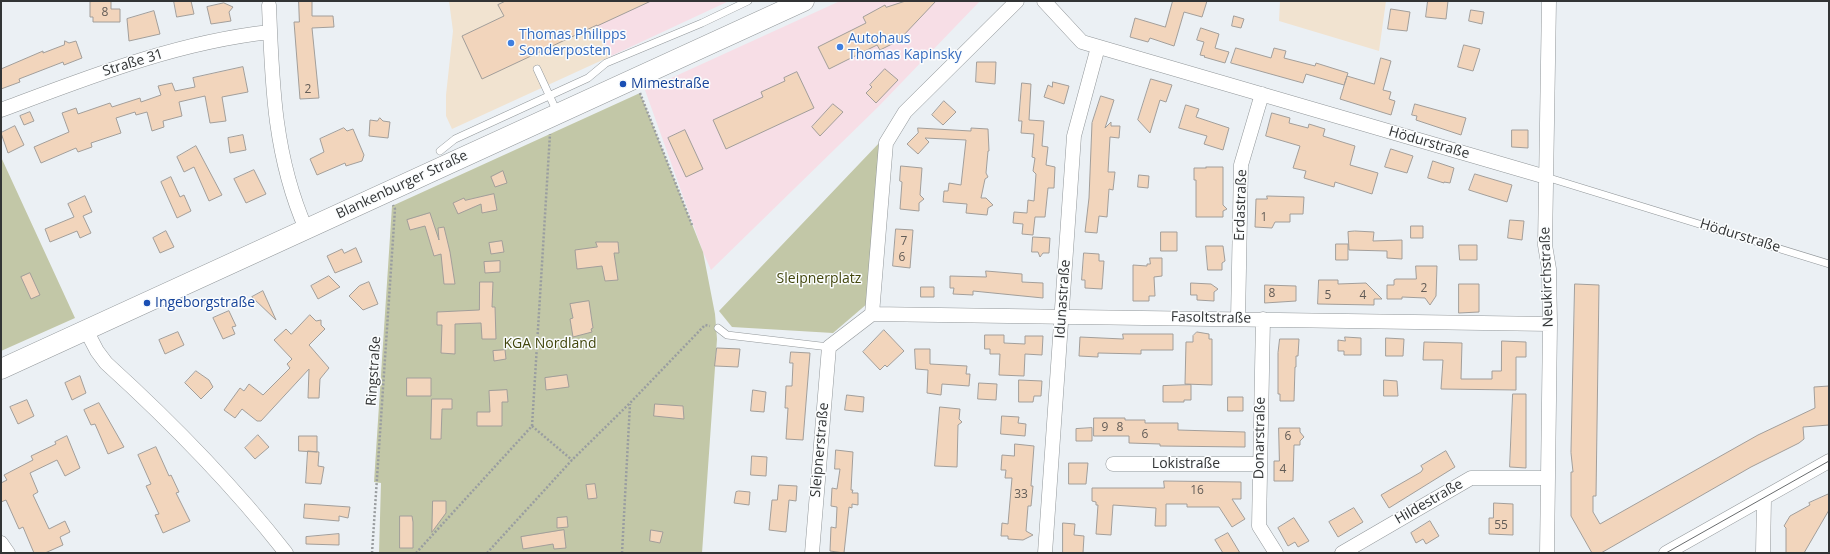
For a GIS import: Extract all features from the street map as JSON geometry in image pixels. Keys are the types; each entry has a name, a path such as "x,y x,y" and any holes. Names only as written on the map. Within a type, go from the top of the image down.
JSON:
{"main road":[{"name":"Blankenburger Straße","path":"1,369 804,1"}],"street":[{"path":"828,347 872,314 886,143 905,112 1017,1"},
{"name":"Hödurstraße","path":"1044,1 1082,42 1546,177"},
{"name":"Neukirchstraße","path":"1546,553 1550,324 1549,269 1545,245 1549,1"},
{"path":"269,5 272,92 276,126 291,190 306,229"},
{"name":"Straße 31","path":"1,110 129,63 189,48 270,32"},
{"name":"Idunastraße","path":"1044,553 1074,136 1098,47"},
{"name":"Erdastraße","path":"1238,319 1241,165 1262,94"},
{"name":"Fasoltstraße","path":"872,314 1550,324"},
{"name":"Donarstraße","path":"1263,319 1259,526 1276,553"},
{"path":"86,330 97,351 106,363 179,431 236,493 279,550"},
{"name":"Sleipnerstraße","path":"812,553 828,347"},
{"path":"1666,553 1829,461"},
{"name":"Lokistraße","path":"1113,464 1259,464"},
{"name":"Hildestraße","path":"1342,553 1471,478 1548,478"},
{"path":"1763,553 1764,499"},
{"path":"1,542 8,553"}],"lane":[{"path":"440,150 455,140 588,78 606,63 702,23 748,1"},
{"path":"537,69 550,96 552,117"},
{"name":"Hödurstraße","path":"1546,177 1829,264"},
{"path":"718,328 727,335 828,347"}],"path":[{"path":"634,79 692,225"},
{"path":"416,553 532,426 552,117"},
{"name":"Ringstraße","path":"372,553 395,209 387,192"},
{"path":"486,553 572,460 630,403 705,325 718,328"},
{"path":"622,553 630,403"},
{"path":"532,426 572,460"}],"shaded area":[{"path":"449,1 583,1 609,57 452,129 446,116 446,95 453,31"},
{"path":"583,1 729,1 609,57"},
{"path":"840,1 980,1 878,107 711,270 703,252 645,90"},
{"path":"1280,1 1386,1 1379,51 1279,21"}],"green space":[{"name":"KGA Nordland","path":"640,93 703,252 715,314 717,339 702,553 379,553 381,483 374,482 392,206"},
{"name":"Sleipnerplatz","path":"880,142 868,303 833,333 732,327 719,311"},
{"path":"1,157 75,318 1,351"}],"building":[{"path":"111,1 111,9 120,9 120,22 93,22 93,17 90,17 90,2"},
{"path":"174,1 191,1 194,14 177,17"},
{"path":"299,1 312,1 312,16 333,16 334,27 312,28 319,98 300,99 294,22 299,22"},
{"name":"Thomas Philipps Sonderposten","path":"506,1 651,1 482,79 462,36 504,16 498,5"},
{"path":"906,1 936,1 901,38 902,39 880,50 877,45 829,69 818,47 866,23 863,17 885,5 886,7"},
{"path":"1173,1 1207,1 1202,17 1184,12 1174,46 1150,38 1148,42 1130,37 1135,18 1165,27"},
{"path":"1428,1 1448,1 1446,19 1426,17"},
{"path":"224,3 233,7 229,12 231,21 211,24 207,7"},
{"path":"1391,9 1410,12 1407,31 1388,29"},
{"path":"1471,10 1484,12 1482,24 1469,21"},
{"path":"154,11 160,34 129,41 127,19"},
{"path":"1234,16 1244,19 1241,28 1232,26"},
{"path":"1201,28 1219,34 1215,48 1229,52 1225,63 1200,55 1204,42 1197,40"},
{"path":"65,41 69,43 76,41 82,58 64,65 63,62 19,79 20,82 1,89 1,69 43,51 43,53 64,45"},
{"path":"1464,45 1480,49 1473,71 1458,67"},
{"path":"1236,48 1271,58 1274,48 1286,51 1284,58 1315,66 1316,63 1348,73 1344,85 1306,74 1303,83 1231,63"},
{"path":"1381,58 1391,61 1383,90 1391,92 1389,99 1395,101 1391,115 1340,99 1347,76 1374,84"},
{"path":"977,62 996,62 995,84 976,82"},
{"path":"243,67 248,92 222,97 226,121 210,123 205,96 179,102 182,116 163,121 164,127 152,131 147,112 136,115 135,112 116,118 121,133 91,143 92,147 78,152 76,148 41,163 34,147 69,132 62,113 76,108 78,114 110,103 112,107 140,98 141,102 161,95 158,86 172,83 175,91 195,87 193,78"},
{"path":"885,69 898,80 876,103 866,93 872,87 870,85"},
{"path":"797,72 814,108 726,149 713,120 763,97 761,92 785,81 784,78"},
{"path":"1151,79 1172,85 1166,102 1160,100 1150,133 1138,120"},
{"path":"1053,82 1069,86 1064,104 1044,97 1048,85 1052,87"},
{"path":"1022,83 1031,84 1029,120 1044,121 1042,146 1048,147 1046,165 1055,167 1054,188 1048,188 1045,217 1035,217 1033,235 1022,234 1023,224 1013,223 1014,212 1027,213 1028,200 1034,201 1036,174 1033,171 1035,158 1032,157 1034,134 1021,133 1022,121 1019,121"},
{"path":"1101,96 1114,100 1105,128 1111,122 1111,126 1120,126 1119,138 1110,137 1108,172 1115,172 1113,190 1109,189 1107,217 1099,216 1097,233 1085,232 1089,198 1092,123"},
{"path":"944,101 956,112 943,125 932,115"},
{"path":"833,104 843,112 820,136 812,127"},
{"path":"1415,104 1466,118 1461,135 1416,120 1417,116 1412,115"},
{"path":"1186,105 1199,109 1196,117 1229,128 1223,150 1204,144 1207,136 1179,128"},
{"path":"30,112 34,121 24,125 20,116"},
{"path":"1272,113 1290,118 1289,123 1308,128 1309,124 1325,129 1323,136 1355,146 1350,165 1378,173 1372,194 1335,182 1334,187 1304,178 1306,171 1293,168 1300,146 1266,136"},
{"path":"380,118 383,121 390,122 388,138 369,136 370,120 377,121"},
{"path":"15,126 24,145 8,153 1,133"},
{"path":"344,128 347,131 353,129 364,155 362,161 346,166 345,163 317,175 310,159 324,152 320,139"},
{"path":"918,128 971,131 971,128 988,129 989,151 986,173 988,177 985,179 981,198 986,198 993,205 988,208 987,215 966,213 967,204 943,202 944,191 948,191 949,183 961,185 966,140 925,138 929,142 918,154 907,144 918,133"},
{"path":"685,130 703,169 686,177 668,138"},
{"path":"1512,130 1528,130 1528,148 1512,147"},
{"path":"243,135 246,150 230,153 228,138"},
{"path":"196,146 222,195 209,201 194,167 184,172 177,157"},
{"path":"1391,149 1413,156 1407,173 1385,167"},
{"path":"1433,161 1454,168 1450,183 1444,183 1428,178"},
{"path":"901,166 922,168 920,195 924,199 919,203 919,211 900,209 902,182 900,181"},
{"path":"1223,167 1223,205 1227,209 1223,211 1223,217 1196,217 1196,180 1194,180 1194,168"},
{"path":"254,170 266,194 246,203 234,179"},
{"path":"503,171 507,183 495,187 491,177"},
{"path":"1475,174 1512,185 1507,202 1469,190"},
{"path":"1139,175 1149,176 1148,188 1138,187"},
{"path":"171,177 180,197 184,195 191,211 177,218 161,182"},
{"path":"494,194 497,210 482,213 481,204 458,214 453,203 464,198 465,200"},
{"path":"85,196 92,212 83,216 91,233 80,238 77,231 50,242 45,229 74,217 68,204"},
{"path":"1267,196 1304,197 1303,214 1290,214 1290,222 1275,222 1272,228 1255,227 1256,199 1267,199"},
{"path":"430,213 439,240 438,228 444,227 455,284 444,284 441,254 434,256 425,226 410,230 407,220"},
{"path":"1510,220 1524,221 1522,240 1508,238"},
{"path":"1411,226 1423,226 1423,238 1411,238"},
{"path":"896,229 913,230 910,268 893,266"},
{"path":"166,231 174,247 160,253 153,238"},
{"path":"1161,232 1177,232 1177,251 1161,251"},
{"path":"1348,232 1374,232 1373,241 1402,240 1402,259 1387,258 1387,251 1349,250"},
{"path":"1033,237 1050,238 1049,253 1043,253 1040,257 1038,252 1032,252"},
{"path":"502,241 504,252 491,254 489,243"},
{"path":"596,242 618,242 619,253 614,253 618,280 605,281 602,266 577,269 575,250 597,247"},
{"path":"1336,244 1348,244 1348,260 1336,260"},
{"path":"1459,245 1477,245 1477,260 1460,260"},
{"path":"1206,246 1223,246 1225,261 1222,263 1222,270 1208,270"},
{"path":"356,248 362,262 335,273 327,256 342,249 344,253"},
{"path":"1084,253 1099,254 1099,261 1104,261 1102,289 1085,288 1085,280 1082,280"},
{"path":"1150,258 1162,258 1162,276 1154,277 1155,296 1149,296 1149,301 1133,301 1133,265 1147,266 1147,264 1150,264"},
{"path":"500,261 500,272 485,273 484,262"},
{"path":"1416,266 1437,266 1436,296 1430,305 1425,298 1402,297 1402,299 1387,299 1387,285 1394,285 1394,280 1396,279 1416,279"},
{"path":"986,271 1022,274 1022,282 1043,283 1043,298 973,291 973,295 953,294 954,288 950,288 950,276 986,277"},
{"path":"30,273 40,295 31,299 21,277"},
{"path":"329,276 340,287 318,299 311,286"},
{"path":"1319,280 1338,280 1338,284 1366,283 1382,299 1374,299 1374,305 1318,304"},
{"path":"369,282 378,304 363,310 349,296 359,286"},
{"path":"480,282 493,282 492,307 495,307 496,339 482,339 481,323 455,324 455,354 441,353 442,325 437,325 437,312 479,310"},
{"path":"1191,283 1211,284 1218,289 1214,292 1214,301 1197,300 1197,295 1191,295"},
{"path":"1459,284 1479,284 1479,312 1459,313"},
{"path":"1575,284 1599,285 1596,496 1593,496 1593,512 1600,524 1758,435 1815,408 1814,387 1829,386 1829,425 1803,427 1804,439 1799,443 1751,467 1601,553 1592,553 1571,516 1571,472 1573,472 1571,453"},
{"path":"1265,285 1296,286 1296,301 1265,303"},
{"path":"921,287 934,287 934,297 921,297"},
{"path":"263,291 276,320 252,297"},
{"path":"589,301 593,328 591,329 592,332 573,337 570,319 573,318 570,304"},
{"path":"229,311 236,326 232,327 235,334 223,339 213,318"},
{"path":"310,315 316,321 321,320 321,325 325,329 309,345 329,368 320,379 319,398 308,398 309,369 261,421 257,421 242,409 235,418 224,410 240,388 244,391 249,384 263,395 290,368 287,364 292,359 274,340 286,329 291,334"},
{"path":"884,330 904,351 887,367 885,365 880,370 863,352"},
{"path":"178,332 184,345 165,354 159,340"},
{"path":"1197,332 1209,334 1209,339 1212,339 1212,385 1185,384 1186,342 1193,342 1193,336"},
{"path":"1123,334 1173,334 1173,350 1141,350 1141,354 1098,353 1098,357 1079,356 1080,337 1123,339"},
{"path":"985,335 1004,335 1004,343 1025,344 1025,336 1043,336 1042,355 1025,354 1024,376 999,375 1000,354 990,354 990,349 985,349"},
{"path":"1345,337 1361,338 1361,355 1344,355 1344,351 1338,351 1338,340 1345,341"},
{"path":"1386,338 1404,339 1403,356 1386,356"},
{"path":"1280,339 1299,339 1298,356 1296,356 1295,367 1294,401 1280,401 1280,394 1278,394 1278,353"},
{"path":"1502,341 1526,342 1526,357 1516,357 1516,390 1441,389 1443,360 1423,360 1424,342 1462,343 1461,379 1492,379 1492,371 1501,371"},
{"path":"717,348 740,349 738,367 715,366"},
{"path":"915,349 930,349 930,364 967,366 966,374 970,374 969,386 942,384 941,395 927,393 928,370 916,369"},
{"path":"505,350 506,359 494,361 493,351"},
{"path":"791,352 810,353 803,440 786,439 788,408 785,408 786,386 792,386 793,363 790,363"},
{"path":"196,371 209,380 213,387 201,399 185,383"},
{"path":"567,375 569,387 546,390 545,378"},
{"path":"80,376 86,393 72,400 65,383"},
{"path":"407,378 431,378 431,396 407,396"},
{"path":"1019,380 1042,381 1041,396 1034,396 1033,402 1019,402"},
{"path":"1384,380 1397,381 1398,396 1384,396"},
{"path":"979,383 997,384 996,400 978,399"},
{"path":"1191,385 1191,400 1184,400 1184,402 1163,402 1163,386"},
{"path":"507,390 508,402 502,402 502,426 477,426 477,412 490,412 489,391"},
{"path":"753,390 766,392 764,412 751,411"},
{"path":"1513,394 1526,394 1526,468 1510,467"},
{"path":"847,395 864,397 863,412 845,410"},
{"path":"1228,397 1243,397 1243,411 1228,411"},
{"path":"432,399 452,399 452,409 442,409 441,439 431,439"},
{"path":"27,400 34,416 18,424 10,407"},
{"path":"99,403 124,447 108,454 95,424 91,425 84,410"},
{"path":"655,404 683,406 684,419 654,416"},
{"path":"940,407 960,409 959,419 962,422 958,425 957,467 935,466"},
{"path":"1002,416 1019,417 1018,423 1026,424 1025,436 1001,434"},
{"path":"1094,418 1125,418 1125,420 1145,420 1145,423 1178,423 1178,430 1245,432 1245,447 1160,446 1160,444 1129,443 1129,436 1094,436"},
{"path":"1092,428 1092,441 1076,441 1076,429"},
{"path":"1279,428 1300,428 1300,432 1304,437 1300,441 1300,445 1294,445 1293,481 1274,481 1274,461 1279,461"},
{"path":"258,435 269,447 255,459 245,448"},
{"path":"67,436 80,468 65,476 57,460 30,473 38,492 33,495 49,529 65,521 70,532 60,537 63,545 45,553 34,553 23,527 19,529 6,500 1,502 1,483 7,480 4,475 33,460 31,456 56,444 55,442"},
{"path":"299,436 317,436 317,452 299,451"},
{"path":"1015,444 1034,446 1031,486 1033,486 1031,506 1028,506 1026,531 1033,535 1023,540 1008,539 1008,536 1001,536 1002,523 1008,524 1012,478 1005,478 1006,470 1001,470 1002,455 1014,456"},
{"path":"156,447 169,476 171,475 179,492 176,493 190,521 163,533 155,515 159,514 146,486 151,484 138,455"},
{"path":"836,450 853,452 851,490 853,490 852,493 858,493 858,505 852,504 852,508 849,507 844,553 830,551 831,527 836,528 837,507 831,506 832,488 837,489 840,469 835,469"},
{"path":"308,451 319,452 318,466 324,467 321,484 306,483"},
{"path":"1446,451 1455,467 1389,508 1381,495 1421,472 1423,469 1421,466"},
{"path":"752,456 767,457 766,476 751,475"},
{"path":"1069,463 1088,463 1086,484 1069,484"},
{"path":"1164,481 1241,482 1241,499 1232,499 1245,519 1232,527 1219,507 1187,507 1187,504 1166,504 1166,526 1155,526 1156,508 1113,505 1111,535 1096,534 1098,505 1096,505 1096,502 1092,501 1092,488 1164,488"},
{"path":"595,484 597,498 588,499 586,485"},
{"path":"779,485 797,486 796,501 789,500 786,532 769,530 772,500 777,500"},
{"path":"736,492 750,492 749,505 734,503"},
{"path":"1829,494 1829,510 1804,553 1786,553 1786,528 1784,526 1790,516 1810,505 1809,503"},
{"path":"433,501 446,501 446,513 432,532"},
{"path":"1494,503 1513,504 1513,535 1489,534 1489,518 1493,518"},
{"path":"305,504 350,507 348,518 339,516 339,521 304,518"},
{"path":"1354,508 1363,522 1338,537 1329,522"},
{"path":"400,516 412,516 413,548 400,548"},
{"path":"567,517 568,527 557,528 557,518"},
{"path":"1294,518 1309,541 1298,547 1295,542 1288,546 1278,528"},
{"path":"1430,521 1439,536 1426,544 1423,539 1416,543 1411,533"},
{"path":"1063,523 1075,524 1074,535 1084,536 1083,553 1063,553"},
{"path":"564,530 566,548 554,549 553,544 523,549 521,537"},
{"path":"651,530 663,532 660,543 650,541"},
{"path":"1228,533 1240,553 1223,553 1215,540"},
{"path":"339,534 339,545 306,544 306,537"}],"tram line":[{"path":"1666,553 1829,461"}],"place":[{"name":"Thomas Philipps Sonderposten","path":"511,43"},
{"name":"Autohaus Thomas Kapinsky","path":"840,47"},
{"name":"Mimestraße","path":"623,84"},
{"name":"Ingeborgstraße","path":"147,303"}]}
